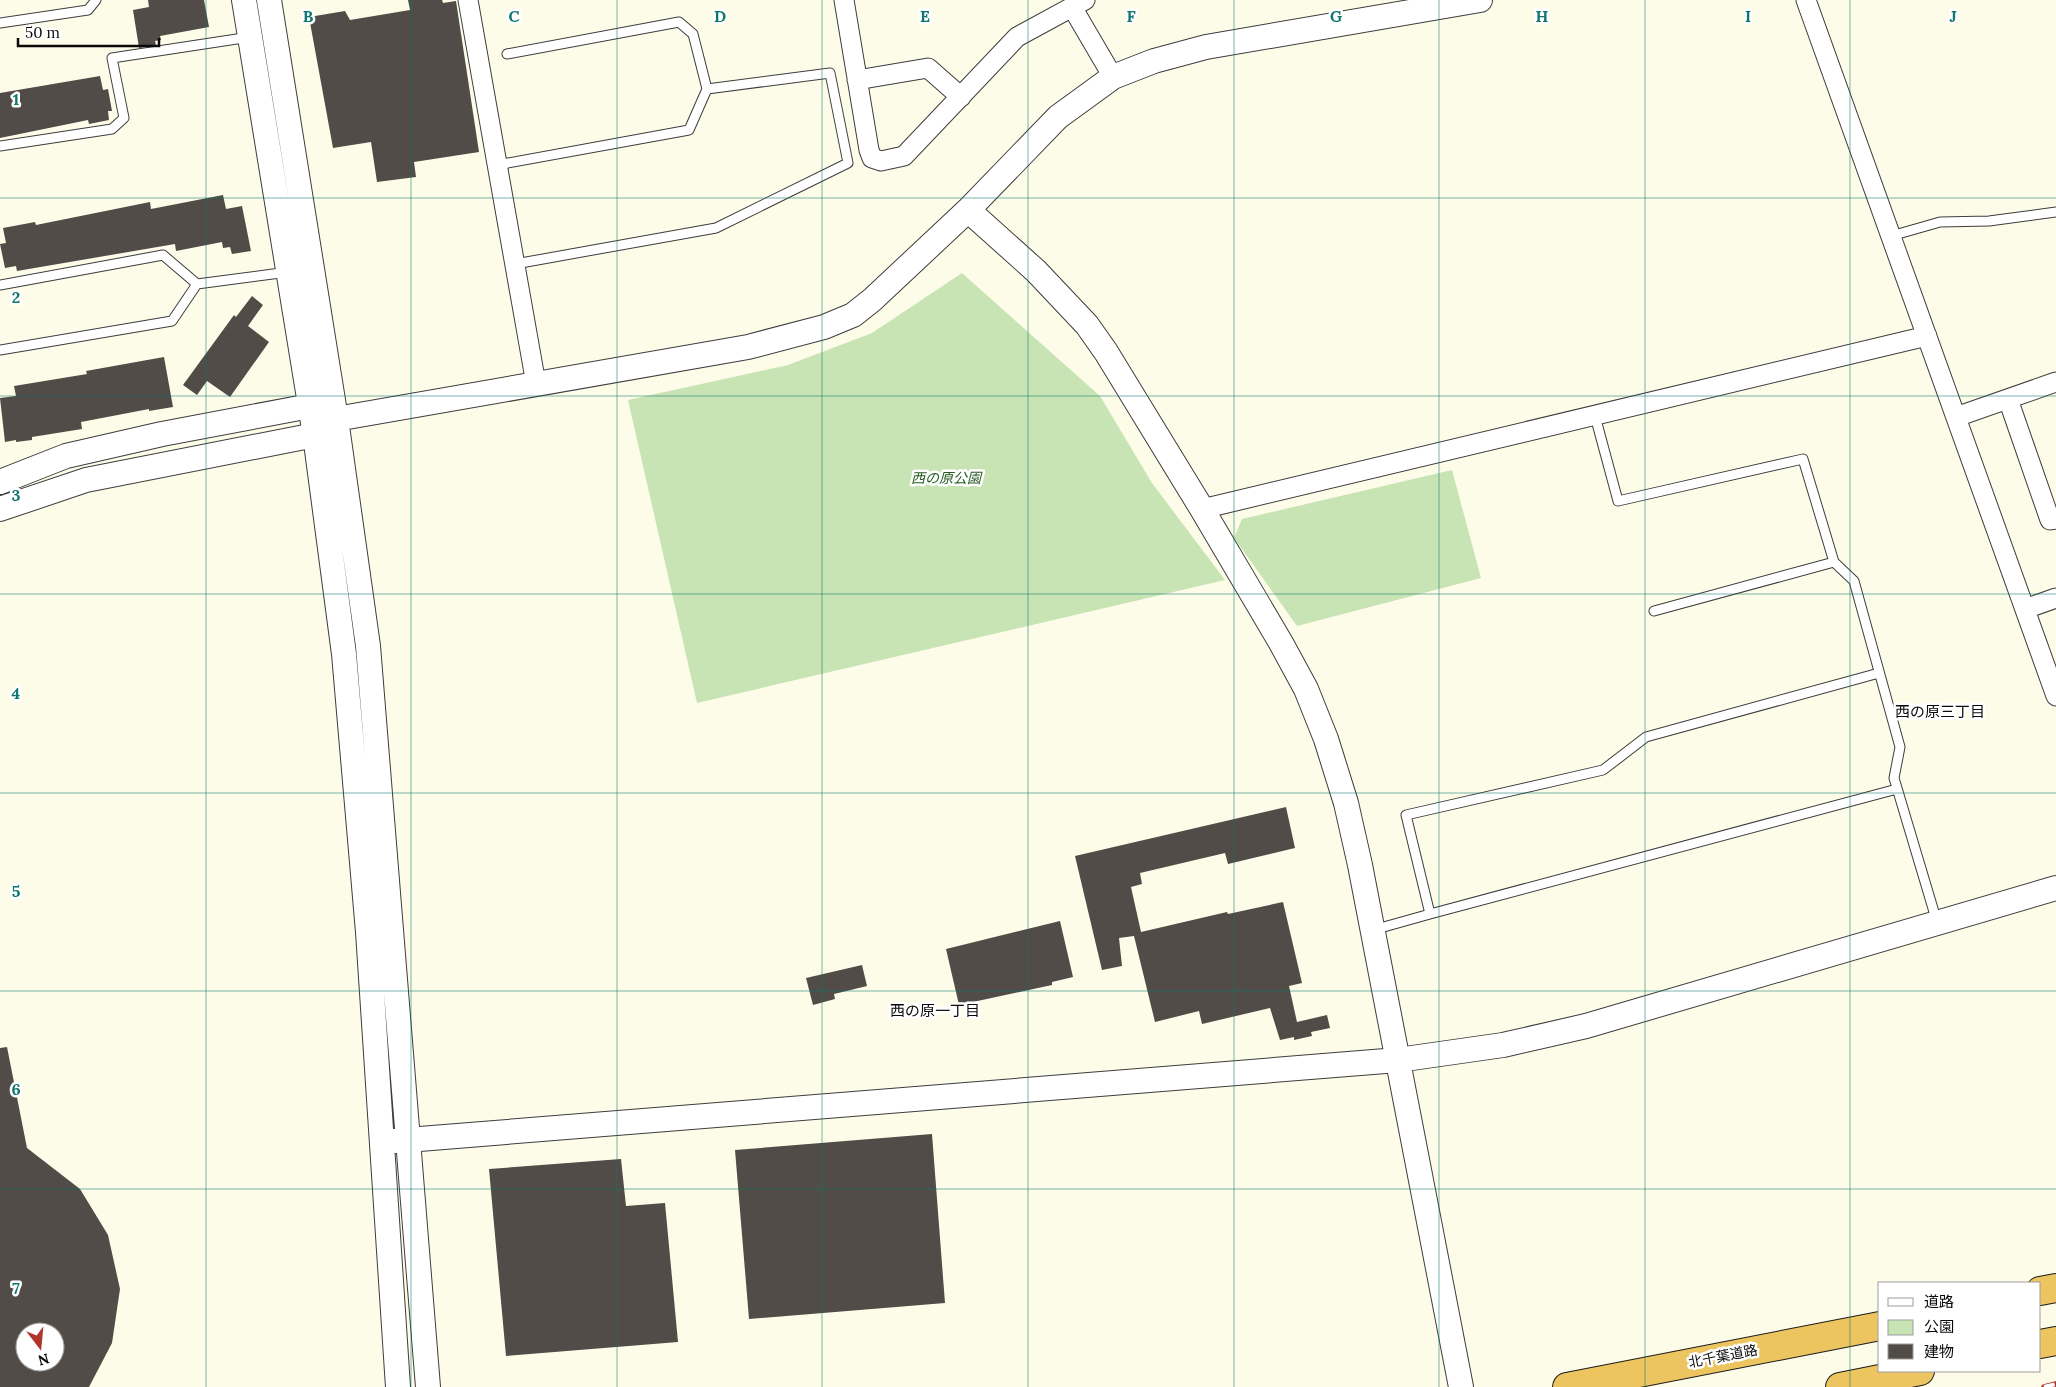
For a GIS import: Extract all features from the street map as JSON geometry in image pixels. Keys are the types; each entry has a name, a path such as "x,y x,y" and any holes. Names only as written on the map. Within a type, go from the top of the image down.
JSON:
{"highway":[{"path":"2041,1291 2056,1288"},
{"name":"北千葉道路","path":"1567,1387 1878,1326"},
{"path":"2041,1344 2056,1340"},
{"path":"1840,1387 1915,1372"}],"street":[{"path":"244,0 315,435 344,654 368,932 398,1387"},
{"path":"269,0 336,419 368,646 428,1387"},
{"path":"468,0 536,384"},
{"path":"844,0 870,150 872,158 881,161 904,156 1017,38 1078,3 1113,77"},
{"path":"0,509 86,480 315,435 336,419 748,347 824,328 852,315 872,300 968,210 1058,117 1113,77 1154,61 1206,47 1431,4 1480,0"},
{"path":"1806,0 2056,696"},
{"path":"857,80 928,68 961,97"},
{"path":"968,210 1036,271 1087,325 1111,360 1202,509 1281,642 1306,689 1326,739 1346,802 1373,930 1461,1387"},
{"path":"1202,509 1927,336"},
{"path":"1956,417 2056,382"},
{"path":"2008,399 2050,520 2056,518"},
{"path":"0,482 66,456 162,434 310,406 336,419"},
{"path":"2025,609 2056,598"},
{"path":"382,1142 1398,1060 1446,1054 1546,1036 2056,888"}],"lane":[{"path":"0,23 88,10 96,0"},
{"path":"497,165 689,130 707,89 693,34 679,22 507,54"},
{"path":"0,146 112,129 124,118 112,58 250,37"},
{"path":"515,264 716,228 848,163 830,73 707,89"},
{"path":"1891,236 1940,222 1989,221 2056,212"},
{"path":"0,284 163,255 197,284 288,272"},
{"path":"0,350 172,321 197,284"},
{"path":"1595,416 1618,501 1803,459 1834,562 1854,581 1900,747 1894,778 1937,922"},
{"path":"1654,611 1834,562"},
{"path":"1430,914 1406,815 1603,770 1646,737 1879,673"},
{"path":"1373,930 1897,789"}],"green space":[{"name":"西の原公園","path":"962,273 1100,396 1152,483 1225,580 697,703 628,400 788,365 872,333"},
{"path":"1452,470 1481,578 1297,626 1234,538 1242,519"}],"building":[{"path":"148,0 204,0 209,27 160,36 161,40 155,41 156,45 139,48 133,10 149,7"},
{"path":"408,0 442,0 443,3 456,1 479,152 414,162 416,177 377,182 371,142 333,148 309,17 345,11 350,20 410,10"},
{"path":"100,76 103,90 108,89 112,111 108,111 109,120 89,124 88,120 0,138 0,93"},
{"path":"223,195 226,209 242,206 251,251 232,254 230,247 223,248 222,242 176,251 175,244 17,271 16,266 5,268 0,244 6,243 3,228 35,222 36,225 150,202 151,209"},
{"path":"252,296 263,305 248,326 269,342 230,397 207,381 197,395 183,385 234,315 236,317"},
{"path":"164,357 173,407 149,411 149,409 81,422 82,429 32,437 32,440 5,442 0,398 16,396 14,386 87,374 86,371"},
{"path":"1286,807 1295,848 1228,864 1225,853 1140,873 1142,884 1131,887 1141,932 1227,912 1228,914 1283,902 1302,983 1289,986 1297,1022 1327,1015 1330,1028 1311,1032 1312,1036 1294,1040 1294,1037 1280,1040 1270,1008 1202,1024 1199,1011 1155,1022 1134,936 1119,938 1122,966 1102,970 1075,856"},
{"path":"1060,921 1073,977 1052,982 1052,985 959,1005 946,949"},
{"path":"862,965 867,986 834,994 835,999 813,1005 806,978"},
{"path":"7,1047 27,1148 80,1189 108,1235 120,1289 112,1343 89,1387 0,1387 0,1048"},
{"path":"932,1134 945,1303 749,1319 735,1150"},
{"path":"621,1159 626,1206 665,1203 678,1342 506,1356 489,1169"}],"railway":[{"path":"2044,1387 2056,1384"}],"district":[{"name":"西の原三丁目","path":"1940,712"},
{"name":"西の原一丁目","path":"935,1011"}]}
